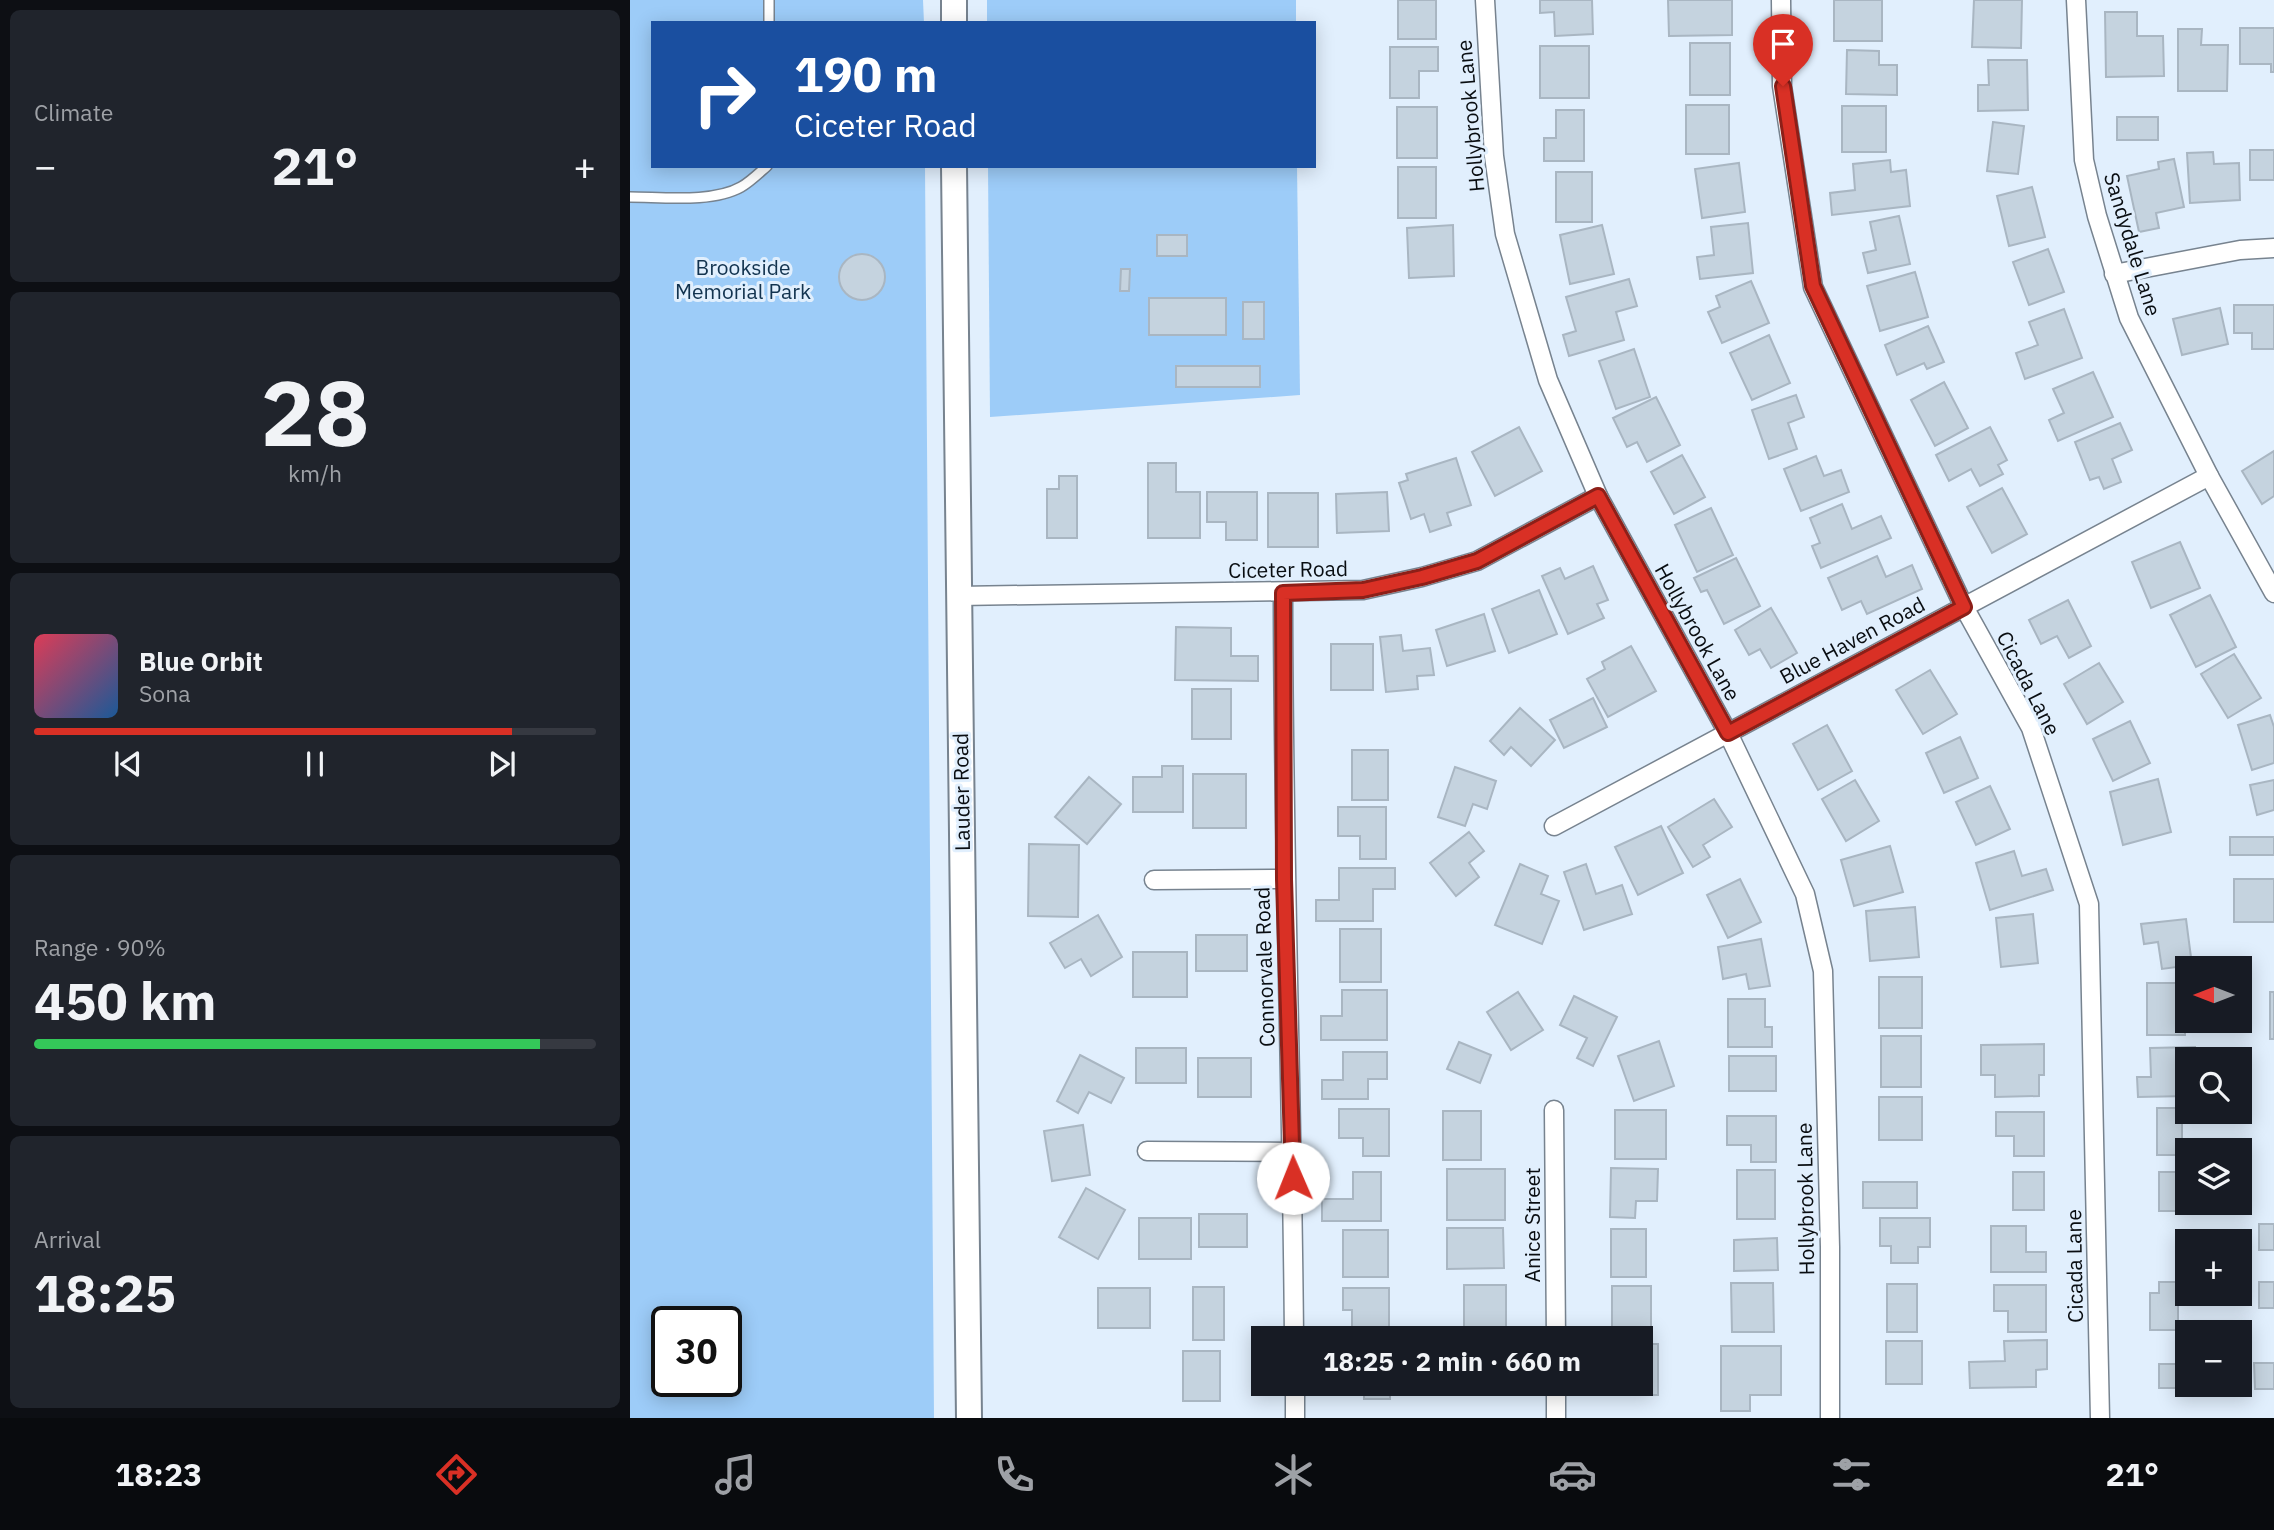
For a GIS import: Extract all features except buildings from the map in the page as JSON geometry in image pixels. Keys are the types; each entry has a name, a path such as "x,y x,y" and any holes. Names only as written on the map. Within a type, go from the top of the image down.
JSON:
{"main road":[{"path":"954,0 954,21"},
{"name":"Lauder Road","path":"954,168 969,1418"}],"street":[{"name":"Hollybrook Lane","path":"1485,0 1494,156 1505,234 1548,380 1598,496 1728,733 1805,894 1823,971 1830,1247 1830,1418"},
{"name":"Cicada Lane","path":"1781,0 1783,86 1813,286 1964,607 2031,728 2089,904 2100,1418"},
{"name":"Sandydale Lane","path":"2076,0 2084,159 2114,274 2129,318 2210,476 2269,572 2274,593"},
{"path":"2114,274 2240,250 2274,248"},
{"name":"Blue Haven Road","path":"1554,825 2210,476"},
{"name":"Ciceter Road","path":"959,596 1363,590 1477,561 1598,496"},
{"name":"Connorvale Road","path":"1283,593 1284,879 1293,1152 1294,1326"},
{"path":"1154,880 1284,879"},
{"name":"Anice Street","path":"1554,1110 1556,1326"},
{"path":"1147,1151 1293,1152"},
{"path":"1295,1396 1295,1418"},
{"path":"1556,1396 1556,1418"}],"lane":[{"path":"769,0 769,21"},
{"path":"630,197 709,196 726,193 741,187 765,168"}],"green space":[{"name":"Brookside Memorial Park","path":"630,0 923,0 924,21 651,21 651,168 925,168 934,1418 630,1418"},
{"path":"987,0 1296,0 1296,21 987,21"},
{"path":"988,168 1297,168 1300,395 990,417"}],"route":[{"path":"1293,1178 1284,879 1283,593 1363,590 1477,561 1598,496 1728,733 1964,607 1813,286 1783,86"}]}
